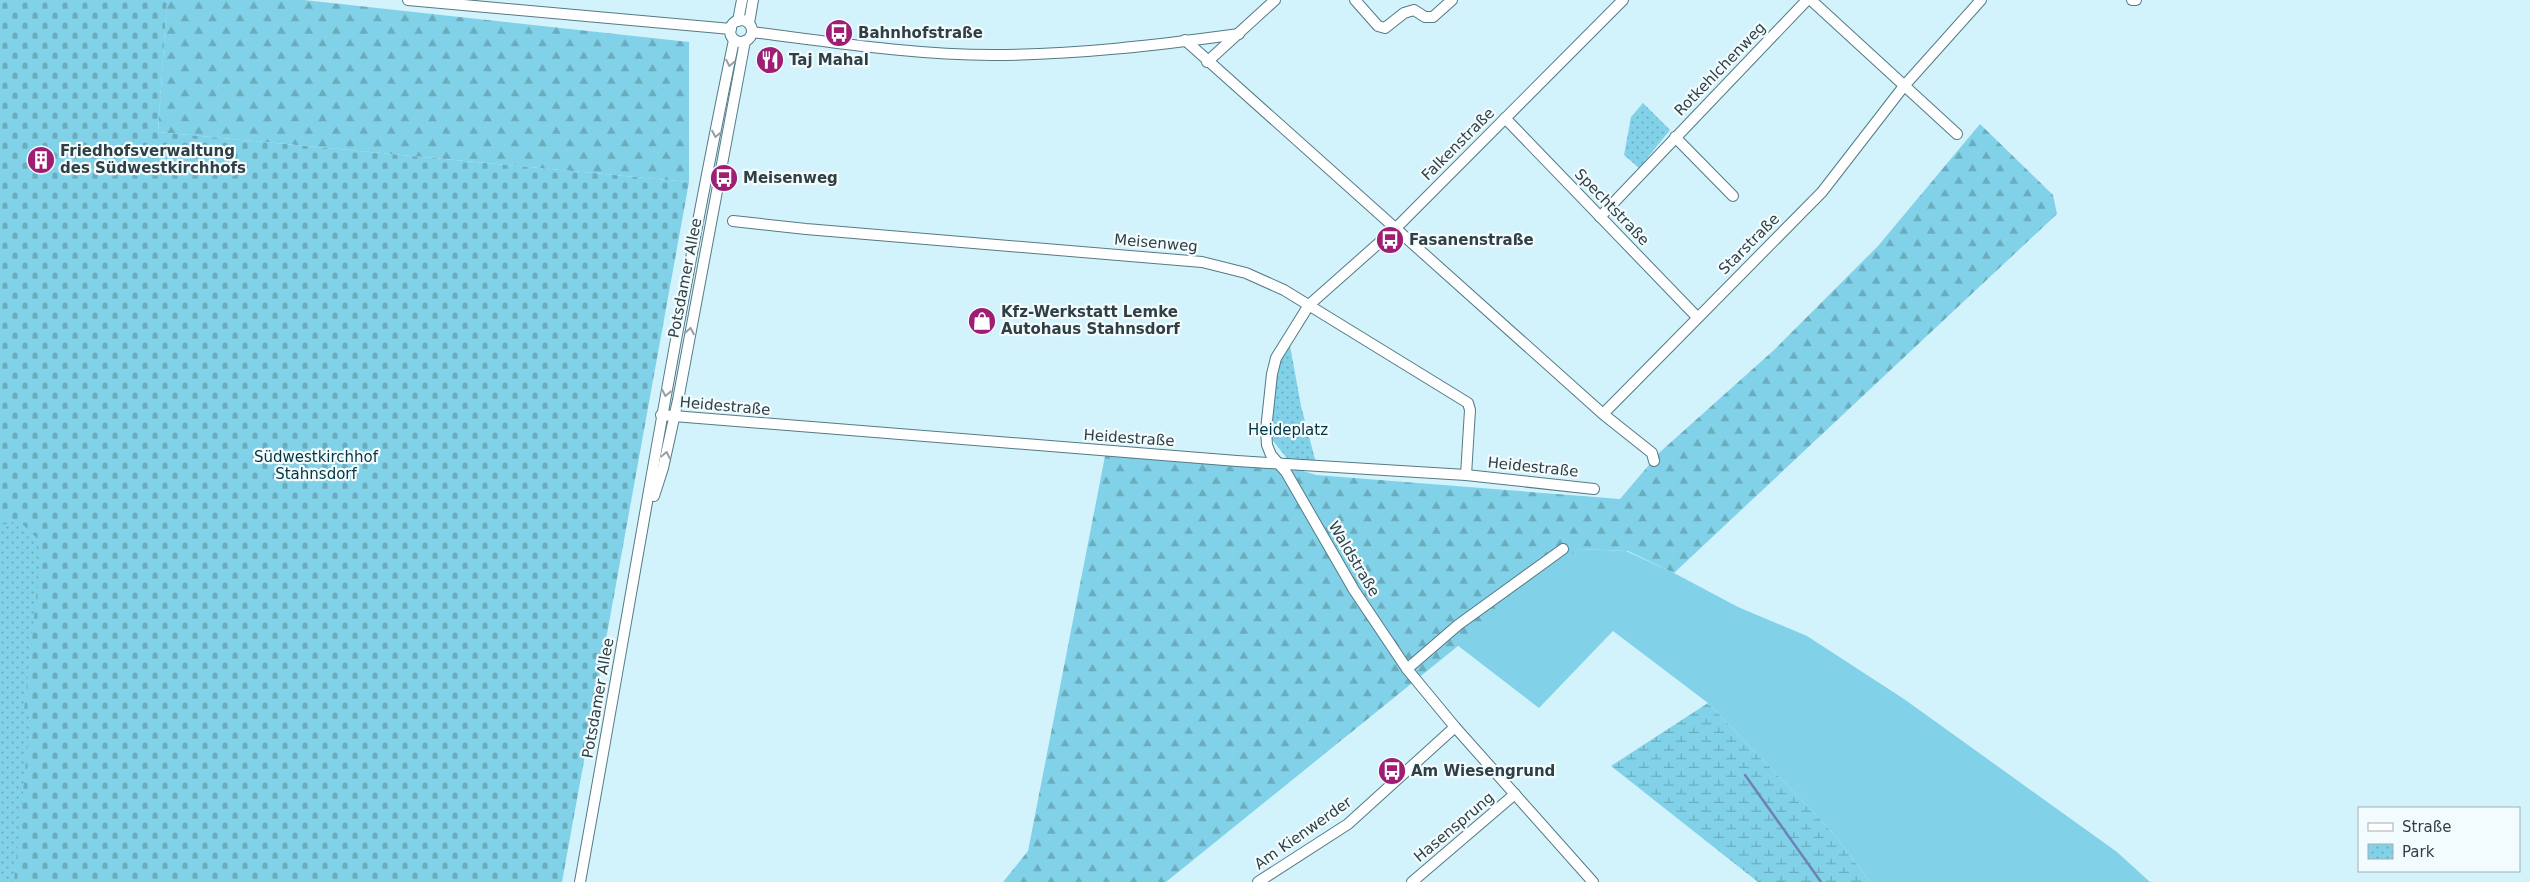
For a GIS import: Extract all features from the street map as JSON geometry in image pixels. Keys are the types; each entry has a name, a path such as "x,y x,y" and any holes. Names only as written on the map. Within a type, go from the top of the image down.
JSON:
{"street":[{"path":"408,0 734,25 858,44 995,55 1122,49 1239,34"},
{"path":"740,41 734,25 742,0"},
{"path":"740,41 750,28 753,0"},
{"path":"1207,62 1275,0"},
{"path":"1355,0 1378,26 1385,28 1404,13 1414,10 1425,17 1433,17 1452,0"},
{"name":"Falkenstraße","path":"1309,305 1397,227 1623,0"},
{"name":"Rotkehlchenweg","path":"1600,217 1807,0"},
{"path":"1811,0 1957,134"},
{"name":"Starstraße","path":"1604,414 1697,316 1822,192 1904,86 1975,2"},
{"path":"1185,40 1207,62 1397,227 1604,414 1652,454 1654,461"},
{"name":"Potsdamer Allee","path":"580,882 646,519 661,415 740,41"},
{"name":"Potsdamer Allee","path":"646,519 663,468 674,417 740,41"},
{"name":"Spechtstraße","path":"1505,118 1697,316"},
{"name":"Rotkehlchenweg","path":"1675,137 1733,196"},
{"name":"Meisenweg","path":"733,221 806,230 1202,262 1246,273 1309,305 1468,403 1470,410 1466,475"},
{"path":"1277,463 1271,455 1266,438 1272,374 1276,358 1309,305"},
{"name":"Heidestraße","path":"661,415 1277,463 1466,475 1594,488"},
{"name":"Waldstraße","path":"1277,463 1286,472 1354,590 1407,669"},
{"path":"1563,549 1458,625 1407,669 1454,727 1593,882"},
{"name":"Am Kienwerder","path":"1258,882 1348,824 1454,727"},
{"name":"Hasensprung","path":"1412,882 1515,794"}],"green space":[{"name":"Südwestkirchhof Stahnsdorf","path":"0,0 167,0 158,132 689,182 562,882 0,882"},
{"path":"167,0 304,0 689,42 689,182 158,132"},
{"path":"1643,103 1670,130 1639,168 1624,155 1631,117"},
{"path":"1980,124 2053,195 2057,214 1674,573 1628,551 1578,549 1166,882 1003,882 1028,851 1106,451 1277,463 1316,475 1620,499 1660,452 1774,350 1878,246"},
{"name":"Heideplatz","path":"1289,340 1301,406 1316,463 1289,461 1270,437 1274,374"},
{"path":"19,521 39,540 40,562 24,711 31,712 14,882 0,882 0,525"},
{"path":"1578,549 1626,551 1674,573 1738,607 1807,636 1904,699 2117,852 2150,882 1870,882 1834,834 1708,703 1613,631 1539,708 1448,638"},
{"path":"1708,703 1834,834 1870,882 1758,882 1611,766"}],"waterway":[{"path":"1745,775 1821,882"}],"place":[{"name":"Bahnhofstraße","path":"839,33"},
{"name":"Taj Mahal","path":"770,60"},
{"name":"Friedhofsverwaltung des Südwestkirchhofs","path":"41,160"},
{"name":"Meisenweg","path":"724,178"},
{"name":"Fasanenstraße","path":"1390,240"},
{"name":"Kfz-Werkstatt Lemke Autohaus Stahnsdorf","path":"982,321"},
{"name":"Am Wiesengrund","path":"1392,771"}]}
